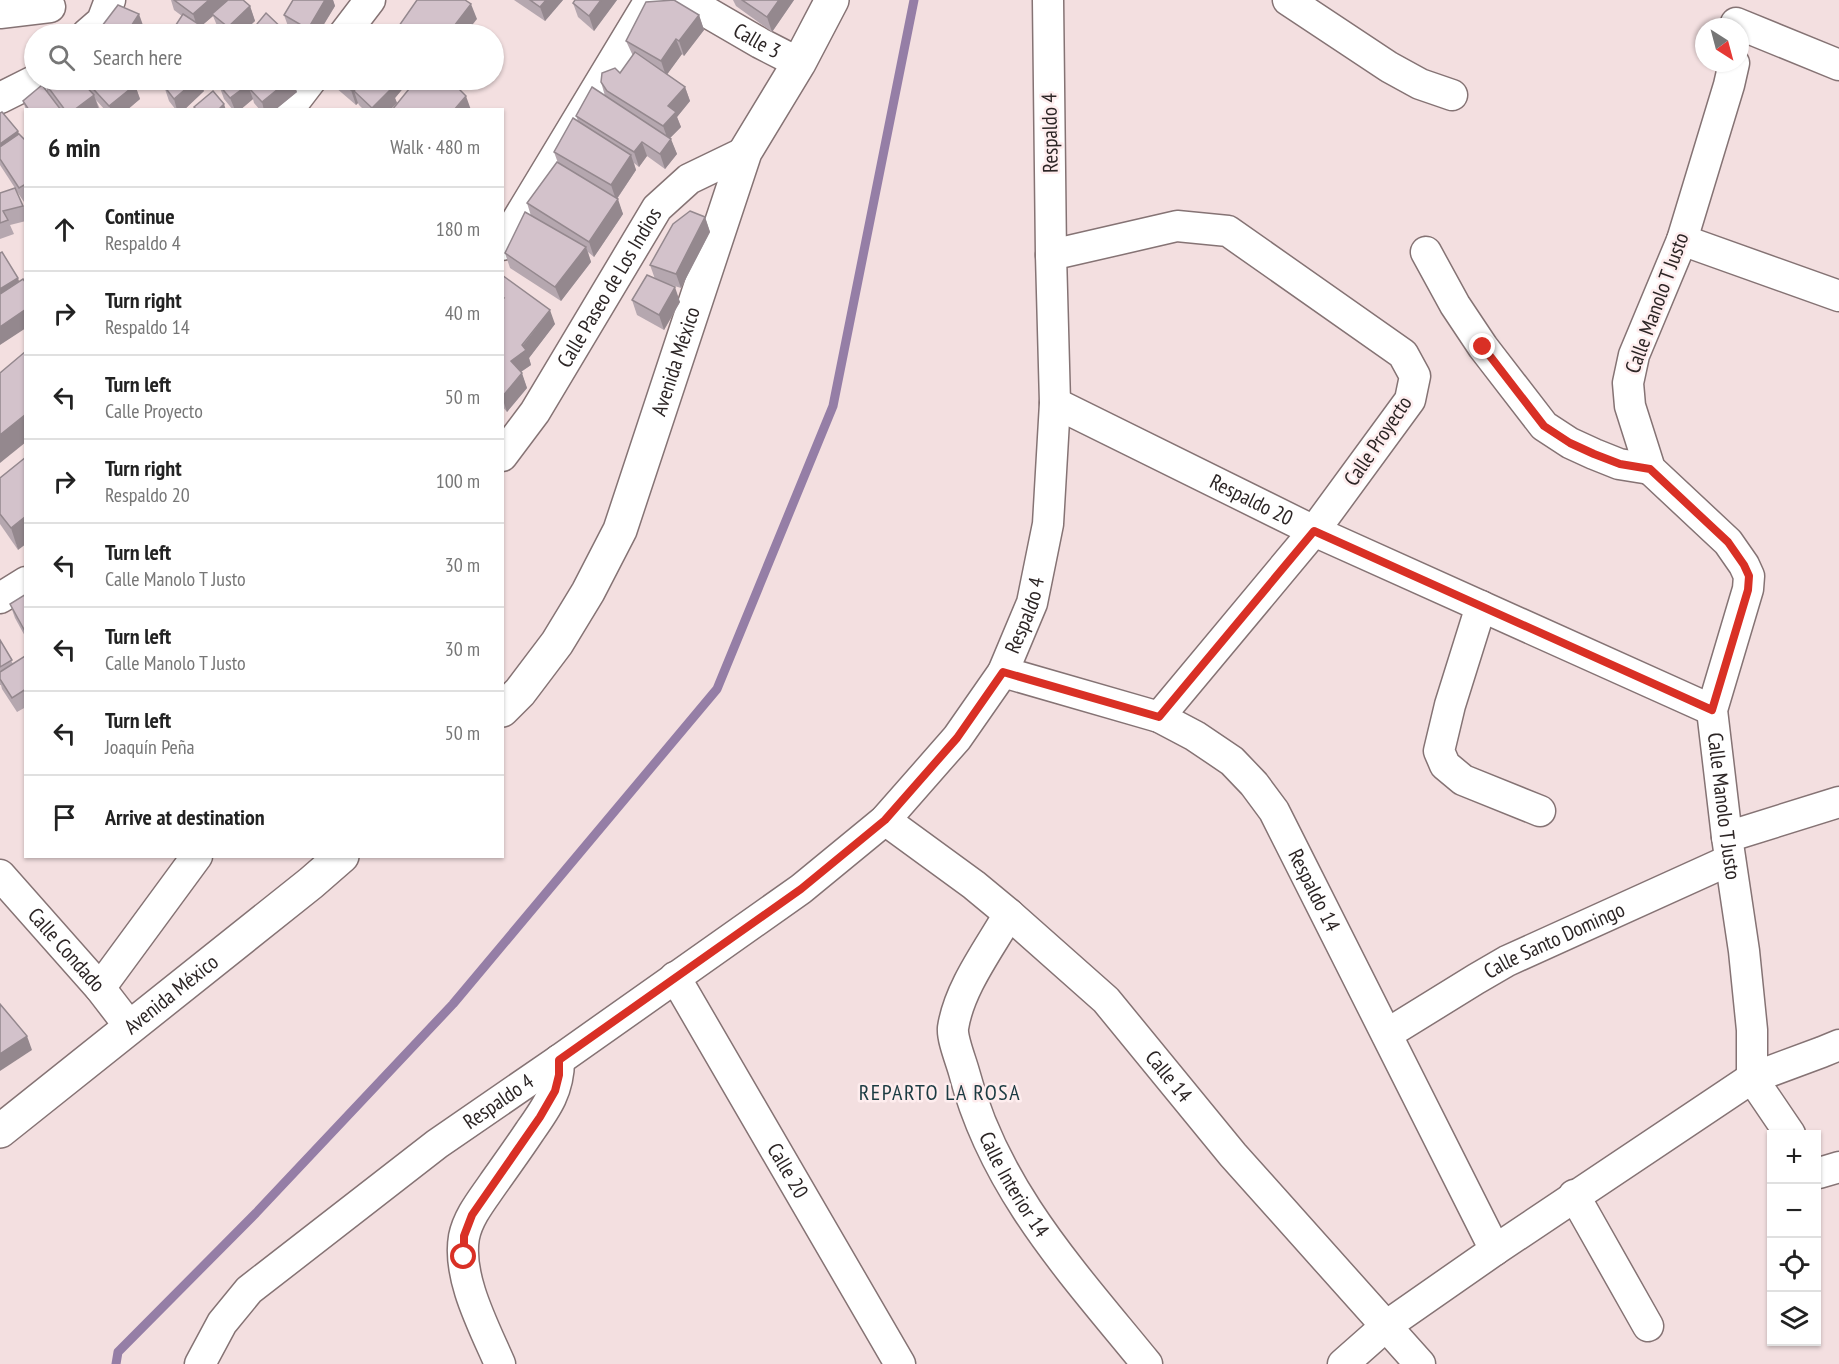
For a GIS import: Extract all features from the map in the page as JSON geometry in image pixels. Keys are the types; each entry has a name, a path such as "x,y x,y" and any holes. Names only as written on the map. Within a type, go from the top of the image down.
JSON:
{"street":[{"path":"99,24 102,21 110,0"},
{"path":"352,24 370,0"},
{"path":"504,242 650,0"},
{"name":"Calle 3","path":"686,0 799,63"},
{"name":"Avenida México","path":"504,708 520,692 556,643 588,592 620,530 745,152 799,63 832,0"},
{"name":"Respaldo 4","path":"200,1364 222,1323 249,1290 437,1144 801,889 885,820 957,738 1003,672 1032,603 1048,524 1055,403 1048,0"},
{"path":"1288,0 1389,67 1420,84 1452,95"},
{"path":"0,14 50,7"},
{"path":"1732,17 1839,65"},
{"name":"Calle Manolo T Justo","path":"1732,72 1682,240 1634,355 1628,383 1630,406 1650,469 1728,542 1749,576 1748,590 1712,710 1744,951 1752,1030 1752,1078"},
{"path":"0,98 24,86"},
{"path":"290,108 303,90"},
{"name":"Calle Paseo de Los Indios","path":"504,453 535,412 657,208 689,179 745,152"},
{"name":"Calle Proyecto","path":"1051,255 1177,226 1228,231 1403,354 1415,376 1410,400 1314,531 1159,717"},
{"path":"1682,240 1839,296"},
{"path":"1426,252 1455,305 1483,347 1544,426 1570,443 1594,454 1620,464 1650,469"},
{"name":"Respaldo 20","path":"1055,403 1314,531 1712,710"},
{"path":"0,598 24,583"},
{"path":"1481,606 1450,705 1439,751 1445,765 1463,780 1540,811"},
{"name":"Respaldo 14","path":"1003,672 1159,717 1195,736 1232,761 1254,784 1274,811 1495,1250"},
{"name":"Calle Santo Domingo","path":"1387,1034 1507,962 1729,849 1839,802"},
{"name":"Calle 14","path":"885,820 974,885 1106,1000 1233,1155 1420,1364"},
{"path":"100,988 196,858"},
{"name":"Avenida México","path":"0,1131 340,858"},
{"name":"Calle Condado","path":"0,875 100,988 129,1027"},
{"name":"Calle Interior 14","path":"1009,914 962,995 953,1030 971,1101 998,1164 1040,1230 1147,1364"},
{"name":"Calle 20","path":"675,977 900,1364"},
{"path":"1343,1364 1386,1326 1574,1195 1752,1078 1839,1045"},
{"name":"Respaldo 4","path":"500,1364 467,1280 464,1236 472,1215 540,1117 555,1091 559,1075 559,1060"},
{"path":"1752,1078 1787,1130"},
{"path":"1574,1195 1648,1326"}],"building":[{"path":"174,0 209,0 193,14"},
{"path":"228,0 243,0 250,6 231,24 224,24 212,14"},
{"path":"293,0 325,0 311,24 299,24 284,15"},
{"path":"417,0 465,0 471,4 456,24 400,24"},
{"path":"530,0 546,0 540,7"},
{"path":"575,0 601,0 589,16 573,3"},
{"path":"674,0 699,15 679,41 676,39 661,61 626,41 646,2"},
{"path":"742,0 779,0 767,17"},
{"path":"118,5 139,14 132,24 104,24"},
{"path":"266,13 278,24 257,24"},
{"path":"183,14 198,24 176,24"},
{"path":"635,52 685,87 668,106 676,112 663,126 607,91 601,82 602,73 615,68 620,73"},
{"path":"592,87 671,139 660,154 642,142 634,152 576,116"},
{"path":"36,90 46,90 59,108 28,108 23,101"},
{"path":"50,90 89,90 94,95 77,108 64,108"},
{"path":"94,90 129,90 109,106"},
{"path":"167,90 184,90 174,99"},
{"path":"223,90 241,90 230,98"},
{"path":"251,90 277,90 262,102"},
{"path":"355,90 390,90 372,108"},
{"path":"408,90 460,90 466,96 456,108 394,108"},
{"path":"213,91 224,104 220,108 194,107"},
{"path":"2,112 18,131 0,144 0,113"},
{"path":"573,118 631,155 611,185 554,152"},
{"path":"19,134 24,139 24,185 19,188 0,159 0,147"},
{"path":"557,162 618,199 589,242 527,203"},
{"path":"15,188 23,206 3,211 8,220 0,223 0,193"},
{"path":"690,211 705,217 676,274 650,265 673,224"},
{"path":"525,212 586,247 555,287 505,253"},
{"path":"2,252 18,278 0,289 0,253"},
{"path":"647,275 675,287 659,315 632,300"},
{"path":"504,276 550,310 522,345 526,350 511,361 522,373 504,395"},
{"path":"24,280 24,310 0,327 0,294"},
{"path":"24,353 24,416 0,435 0,373"},
{"path":"24,459 24,518 11,528 0,514 0,478"},
{"path":"24,595 24,629 10,604"},
{"path":"0,640 12,660 0,667"},
{"path":"24,657 24,690 12,698 0,679 0,672"},
{"path":"0,1004 27,1036 0,1054"}],"waterway":[{"path":"116,1364 118,1352 256,1213 453,1004 717,689 833,406 914,0"}],"district":[{"name":"REPARTO LA ROSA","path":"940,1092"}],"route":[{"path":"464,1257 464,1236 472,1215 540,1117 555,1091 559,1075 559,1060 801,889 885,820 957,738 1003,672 1159,717 1314,531 1712,710 1748,590 1749,576 1744,565 1728,542 1650,469 1620,464 1594,454 1570,443 1544,426 1483,347"}]}
